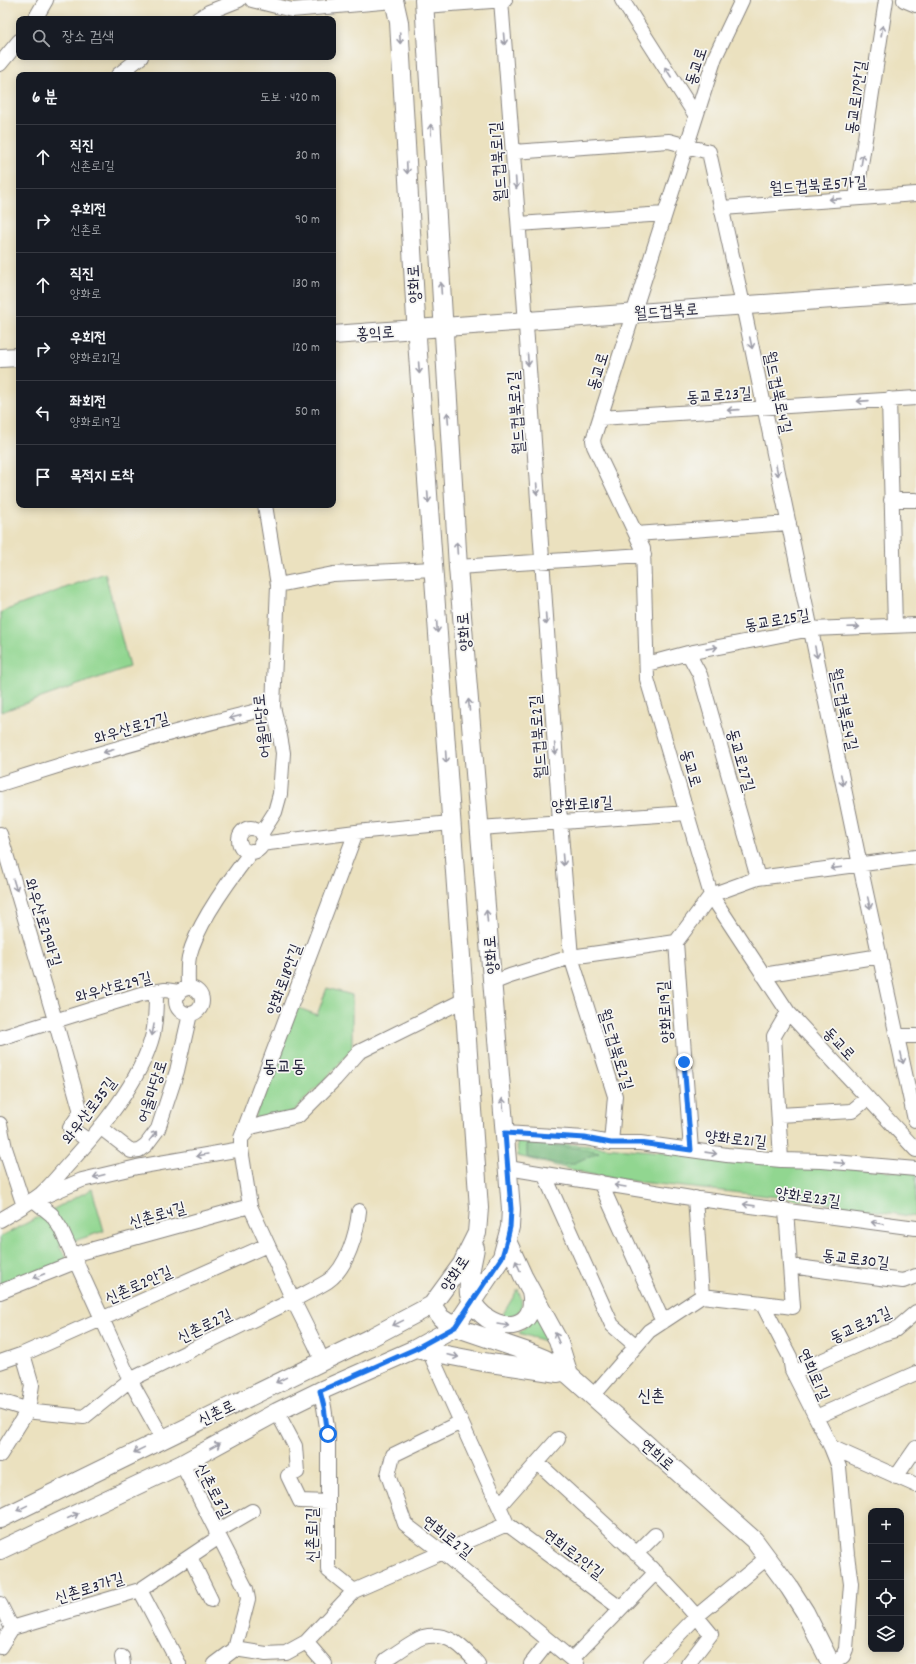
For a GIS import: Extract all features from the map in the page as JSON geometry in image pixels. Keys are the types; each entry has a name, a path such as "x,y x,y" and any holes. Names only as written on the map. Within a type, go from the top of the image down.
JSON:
{"main road":[{"name":"양화로","path":"394,1 399,22 416,329 479,1208 477,1233 462,1264 432,1305"},
{"name":"양화로","path":"424,3 458,567 511,1209 510,1227 502,1257 455,1327"},
{"name":"월드컵북로","path":"416,329 633,312 916,293"},
{"name":"홍익로","path":"336,335 416,329"},
{"path":"0,358 16,357"},
{"path":"477,1233 469,1294 472,1303 490,1321 498,1325 510,1326 524,1320 530,1312 533,1298 531,1291"},
{"path":"415,1349 484,1362 569,1375 558,1340 523,1276 507,1240"},
{"name":"연희로","path":"432,1305 440,1318 455,1327 545,1359 569,1375 592,1397 709,1499 754,1540 768,1556 805,1612 832,1664"},
{"name":"신촌로","path":"0,1519 432,1305"},
{"name":"신촌로","path":"0,1550 182,1464 277,1412 320,1391 415,1349 455,1327"}],"street":[{"path":"37,16 46,0"},
{"path":"203,16 239,0"},
{"path":"252,0 292,10 394,1"},
{"name":"월드컵북로1길","path":"501,0 519,224 525,321"},
{"path":"424,3 505,0"},
{"path":"622,0 696,116"},
{"name":"동교로","path":"742,0 715,57 593,440 594,446 636,534 644,555 648,679 711,895 788,1012 916,1150"},
{"name":"동교로17안길","path":"856,198 886,0"},
{"path":"904,0 916,5"},
{"path":"0,64 16,45"},
{"path":"122,72 137,60"},
{"path":"513,152 669,141 709,152 743,305"},
{"name":"월드컵북로5가길","path":"722,208 916,194"},
{"path":"519,224 664,214"},
{"name":"월드컵북로4길","path":"743,305 915,1120"},
{"name":"월드컵북로2길","path":"525,321 560,822 571,957 615,1096 611,1143"},
{"name":"동교로23길","path":"600,418 916,398"},
{"path":"889,399 890,500 895,626"},
{"path":"890,500 916,500"},
{"name":"어울마당로","path":"184,990 189,957 198,932 233,876 258,843 275,812 280,794 283,753 273,707 278,585 265,508"},
{"path":"636,534 789,522"},
{"path":"458,567 644,555"},
{"path":"278,585 333,574 433,569"},
{"name":"동교로25길","path":"647,664 688,653 811,629 916,625"},
{"name":"동교로27길","path":"688,653 700,675 758,878"},
{"name":"와우산로27길","path":"0,784 70,762 187,729 273,707"},
{"name":"양화로18길","path":"479,828 687,813"},
{"path":"258,843 451,823"},
{"name":"양화로18안길","path":"241,1143 356,832"},
{"name":"와우산로29마길","path":"0,834 55,1020"},
{"path":"492,983 571,957 676,942 711,895 758,878 916,857"},
{"name":"양화로19길","path":"676,942 691,1150"},
{"path":"764,975 880,956"},
{"name":"와우산로29길","path":"0,1038 141,994 165,990 184,990"},
{"path":"184,990 196,991 201,997 202,1002 197,1011 190,1014 182,1012 177,1006 176,998 184,990"},
{"name":"와우산로35길","path":"0,1220 42,1193 89,1141 115,1108 141,1066 153,1034 156,992"},
{"path":"322,1360 250,1206 241,1143 251,1127 298,1116 335,1079 359,1052 464,1000"},
{"path":"781,1160 774,1036 788,1012"},
{"name":"어울마당로","path":"134,1150 139,1150 146,1145 158,1129 177,1071 190,1014"},
{"path":"55,1020 81,1112 70,1128 89,1141"},
{"path":"898,1036 916,1036"},
{"path":"779,1115 852,1111 868,1098"},
{"path":"886,1117 915,1120"},
{"path":"0,1124 3,1148 30,1202 52,1215 61,1229 130,1380 163,1439"},
{"path":"100,1127 131,1151 134,1150 137,1167"},
{"name":"양화로21길","path":"505,1133 585,1138 611,1143 640,1143 781,1160 822,1161 916,1169"},
{"path":"30,1202 82,1180 241,1143"},
{"name":"양화로23길","path":"508,1168 695,1198 916,1228"},
{"path":"544,1174 612,1325 636,1346"},
{"path":"600,1182 663,1322"},
{"path":"695,1198 702,1296"},
{"name":"신촌로4길","path":"0,1292 74,1258 250,1206"},
{"path":"592,1397 650,1331 702,1296 793,1307 786,1210"},
{"name":"신촌로2길","path":"130,1380 293,1300 329,1280 340,1270 349,1252 359,1211"},
{"name":"신촌로2안길","path":"0,1362 23,1354 267,1245"},
{"name":"동교로30길","path":"790,1266 903,1281 916,1276"},
{"name":"연희로1길","path":"762,1303 790,1357 794,1373 831,1447 839,1472 851,1584 846,1649 843,1656 832,1664"},
{"name":"동교로32길","path":"794,1373 882,1334 895,1330 916,1312"},
{"path":"433,1352 433,1360 461,1422"},
{"path":"0,1455 32,1411 32,1385 23,1354"},
{"path":"816,1417 916,1373"},
{"path":"0,1401 32,1411 84,1417 130,1380"},
{"name":"신촌로1길","path":"320,1391 328,1434 328,1570 354,1591"},
{"path":"277,1412 296,1446 297,1472 288,1476 300,1501 328,1502"},
{"name":"연희로2안길","path":"461,1422 507,1524 620,1608"},
{"name":"연희로2길","path":"461,1422 393,1455 388,1475 405,1524 443,1553 574,1662"},
{"path":"499,1506 558,1439"},
{"path":"831,1447 916,1486"},
{"path":"896,1477 916,1448"},
{"path":"538,1463 656,1572 697,1616 711,1634 688,1664"},
{"name":"신촌로3길","path":"182,1464 246,1589 248,1599 235,1649"},
{"name":"신촌로3길","path":"218,1534 252,1511"},
{"path":"219,1662 235,1649 268,1659 286,1653 306,1642 354,1591 507,1524"},
{"name":"신촌로3가길","path":"12,1628 140,1590 190,1556 218,1534"},
{"path":"636,1554 655,1535"},
{"path":"190,1556 211,1600"},
{"path":"650,1664 697,1616 768,1556"},
{"path":"574,1662 620,1608 656,1572"},
{"path":"140,1590 179,1664"},
{"path":"0,1647 12,1628 1,1609"},
{"path":"384,1664 386,1660 423,1638 446,1636 466,1651 478,1664"},
{"path":"531,1664 549,1641"},
{"path":"306,1642 325,1664"}],"green space":[{"path":"105,573 129,667 1,712 1,612"},
{"path":"327,988 352,995 352,1049 333,1071 282,1123 251,1127 296,1007 317,1015"},
{"path":"519,1140 916,1173 916,1217 806,1200 639,1182 593,1175 518,1156 517,1142"},
{"path":"527,1143 579,1148 599,1152 572,1164 563,1165 527,1157"},
{"path":"92,1189 104,1231 59,1246 68,1260 0,1285 0,1237"},
{"path":"518,1289 521,1302 520,1310 517,1313 500,1319"},
{"path":"538,1314 551,1343 519,1333"}],"district":[{"name":"동교동","path":"284,1066"},
{"name":"신촌","path":"651,1395"}],"route":[{"path":"328,1434 320,1391 415,1349 445,1331 455,1327 502,1257 510,1227 511,1209 505,1133 585,1138 611,1143 640,1143 691,1150 684,1062"}]}
